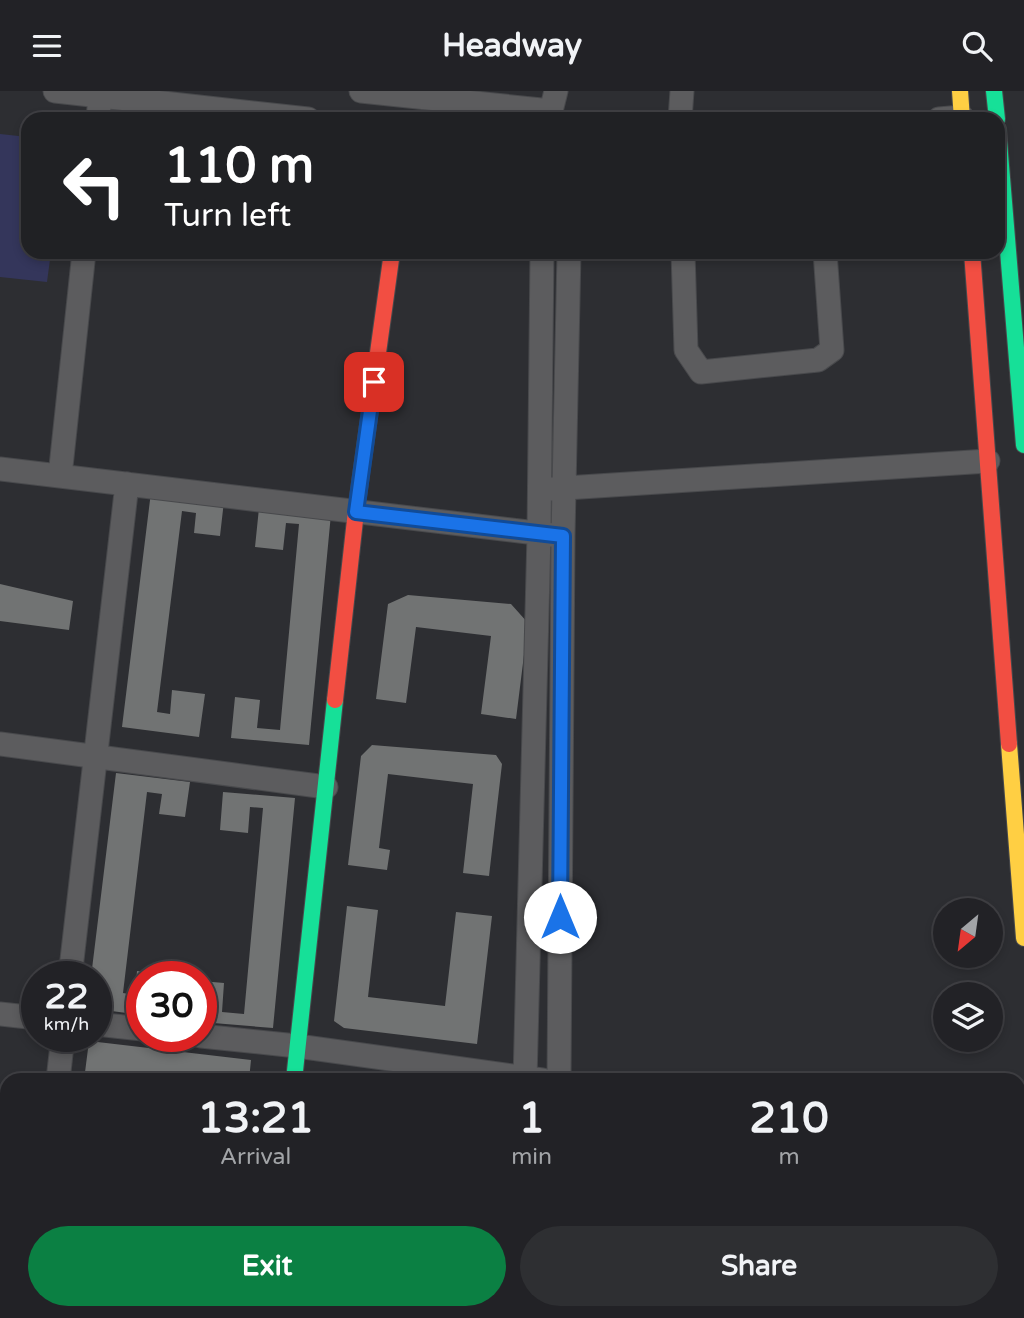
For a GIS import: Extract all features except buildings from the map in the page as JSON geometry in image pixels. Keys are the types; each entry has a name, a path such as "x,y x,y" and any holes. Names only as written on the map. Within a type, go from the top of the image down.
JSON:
{"main road":[{"path":"956,112 960,91"},
{"path":"994,91 996,112"},
{"path":"1005,214 1024,445"},
{"path":"295,1073 356,512 391,259"},
{"path":"973,259 1024,938"}],"street":[{"path":"55,91 99,108 175,112"},
{"path":"361,91 552,106"},
{"path":"680,112 682,91"},
{"path":"60,476 83,259"},
{"path":"531,1073 542,259"},
{"path":"559,1073 563,536 569,259"},
{"path":"683,259 686,350 701,372 818,360 832,350 826,259"},
{"path":"540,489 988,461"},
{"path":"0,469 563,536"},
{"path":"73,961 127,484"},
{"path":"0,744 326,787"},
{"path":"0,1014 21,1016"},
{"path":"217,1038 298,1046 489,1073"},
{"path":"59,1073 61,1052"}],"shaded area":[{"path":"0,134 21,136 21,259 50,259 47,282 0,277"}],"traffic: fast":[{"path":"994,91 996,112"},
{"path":"1005,214 1024,445"},
{"path":"295,1073 335,700"}],"traffic: slow":[{"path":"960,91 962,112"},
{"path":"1009,744 1024,938"}],"traffic: jam":[{"path":"335,700 356,511 391,259"},
{"path":"973,259 1009,744"}],"route":[{"path":"374,382 356,512 563,536 560,917"}]}
